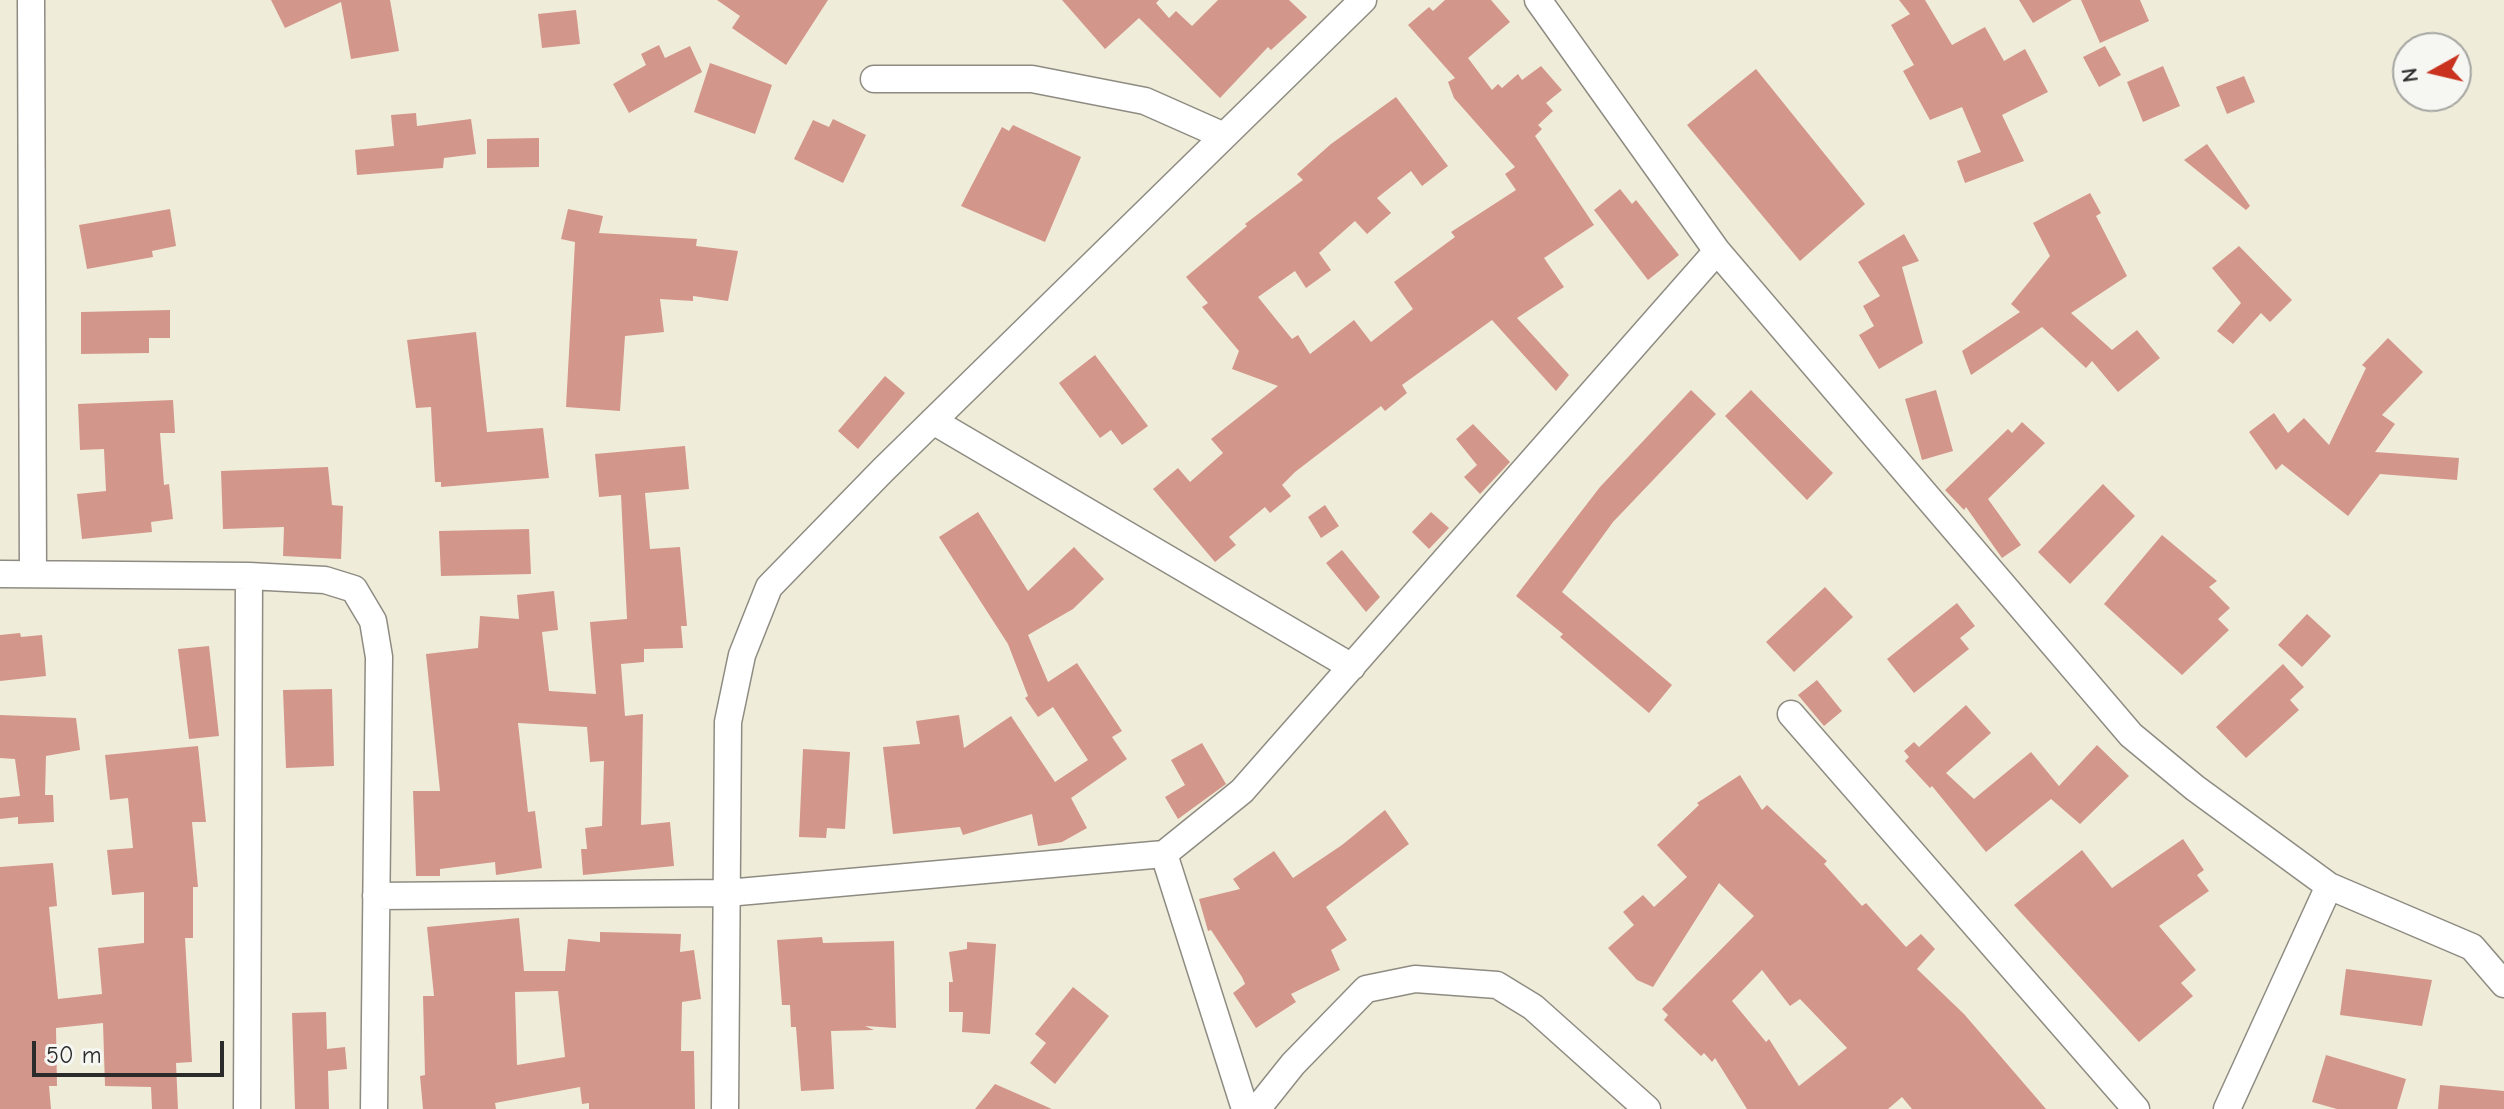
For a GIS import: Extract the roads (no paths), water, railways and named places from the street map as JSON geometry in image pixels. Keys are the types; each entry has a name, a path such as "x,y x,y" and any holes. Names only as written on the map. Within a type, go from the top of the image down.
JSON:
{"street":[{"path":"31,0 33,573"},
{"path":"725,1109 728,722 742,655 769,587 933,421 1363,0"},
{"path":"1538,0 1717,251 2131,735 2195,788 2329,886 2472,947 2504,984"},
{"path":"874,79 1032,79 1145,101 1224,136"},
{"path":"376,896 727,893 1164,854 1242,791 1717,251"},
{"path":"933,421 1352,667"},
{"path":"0,574 249,576 325,580 354,589 373,621 379,657 374,1109"},
{"path":"247,1109 249,576"},
{"path":"1791,714 2136,1109"},
{"path":"1164,854 1245,1109"},
{"path":"2227,1109 2329,886"},
{"path":"1257,1109 1293,1064 1366,989 1415,979 1497,985 1533,1007 1647,1109"}]}
